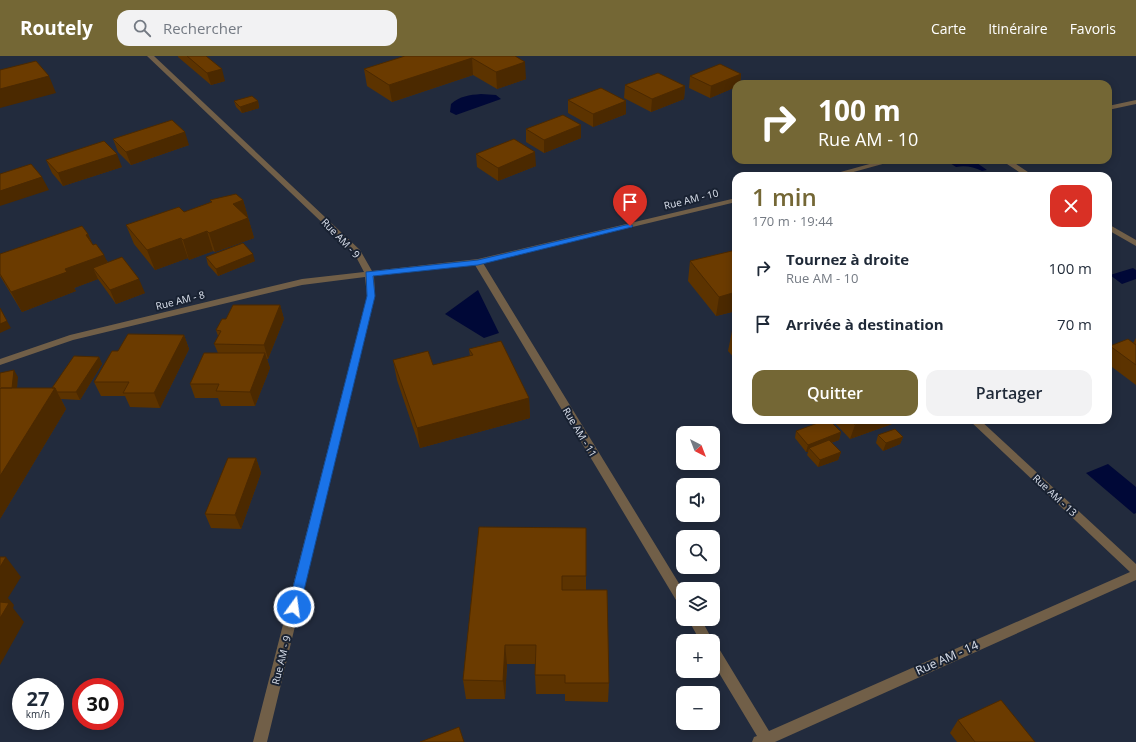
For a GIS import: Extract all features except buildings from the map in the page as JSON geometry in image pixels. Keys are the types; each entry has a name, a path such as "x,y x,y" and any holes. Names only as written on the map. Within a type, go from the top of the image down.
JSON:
{"street":[{"name":"Rue AM - 9","path":"150,56 347,242 356,252 369,274 371,296 260,742"},
{"path":"1112,107 1136,102"},
{"path":"846,172 877,164"},
{"path":"1011,164 1024,172"},
{"name":"Rue AM - 10","path":"369,274 478,262 732,201"},
{"path":"1112,229 1136,244"},
{"name":"Rue AM - 11","path":"478,262 676,589"},
{"name":"Rue AM - 8","path":"0,362 70,338 302,282 369,274"},
{"name":"Rue AM - 13","path":"978,424 1136,571"},
{"name":"Rue AM - 14","path":"765,741 1136,575"},
{"path":"720,663 765,741"}],"shaded area":[{"path":"469,95 496,95 501,99 456,115 450,112 451,104 458,99"},
{"path":"952,164 978,164 987,170 982,171 966,166 956,167"},
{"path":"1133,268 1136,270 1136,279 1122,284 1112,276 1112,274"},
{"path":"478,290 499,333 484,338 445,314"},
{"path":"1108,464 1136,487 1136,513 1134,514 1086,473"}],"route":[{"path":"294,607 371,296 369,274 478,262 630,226"}]}
